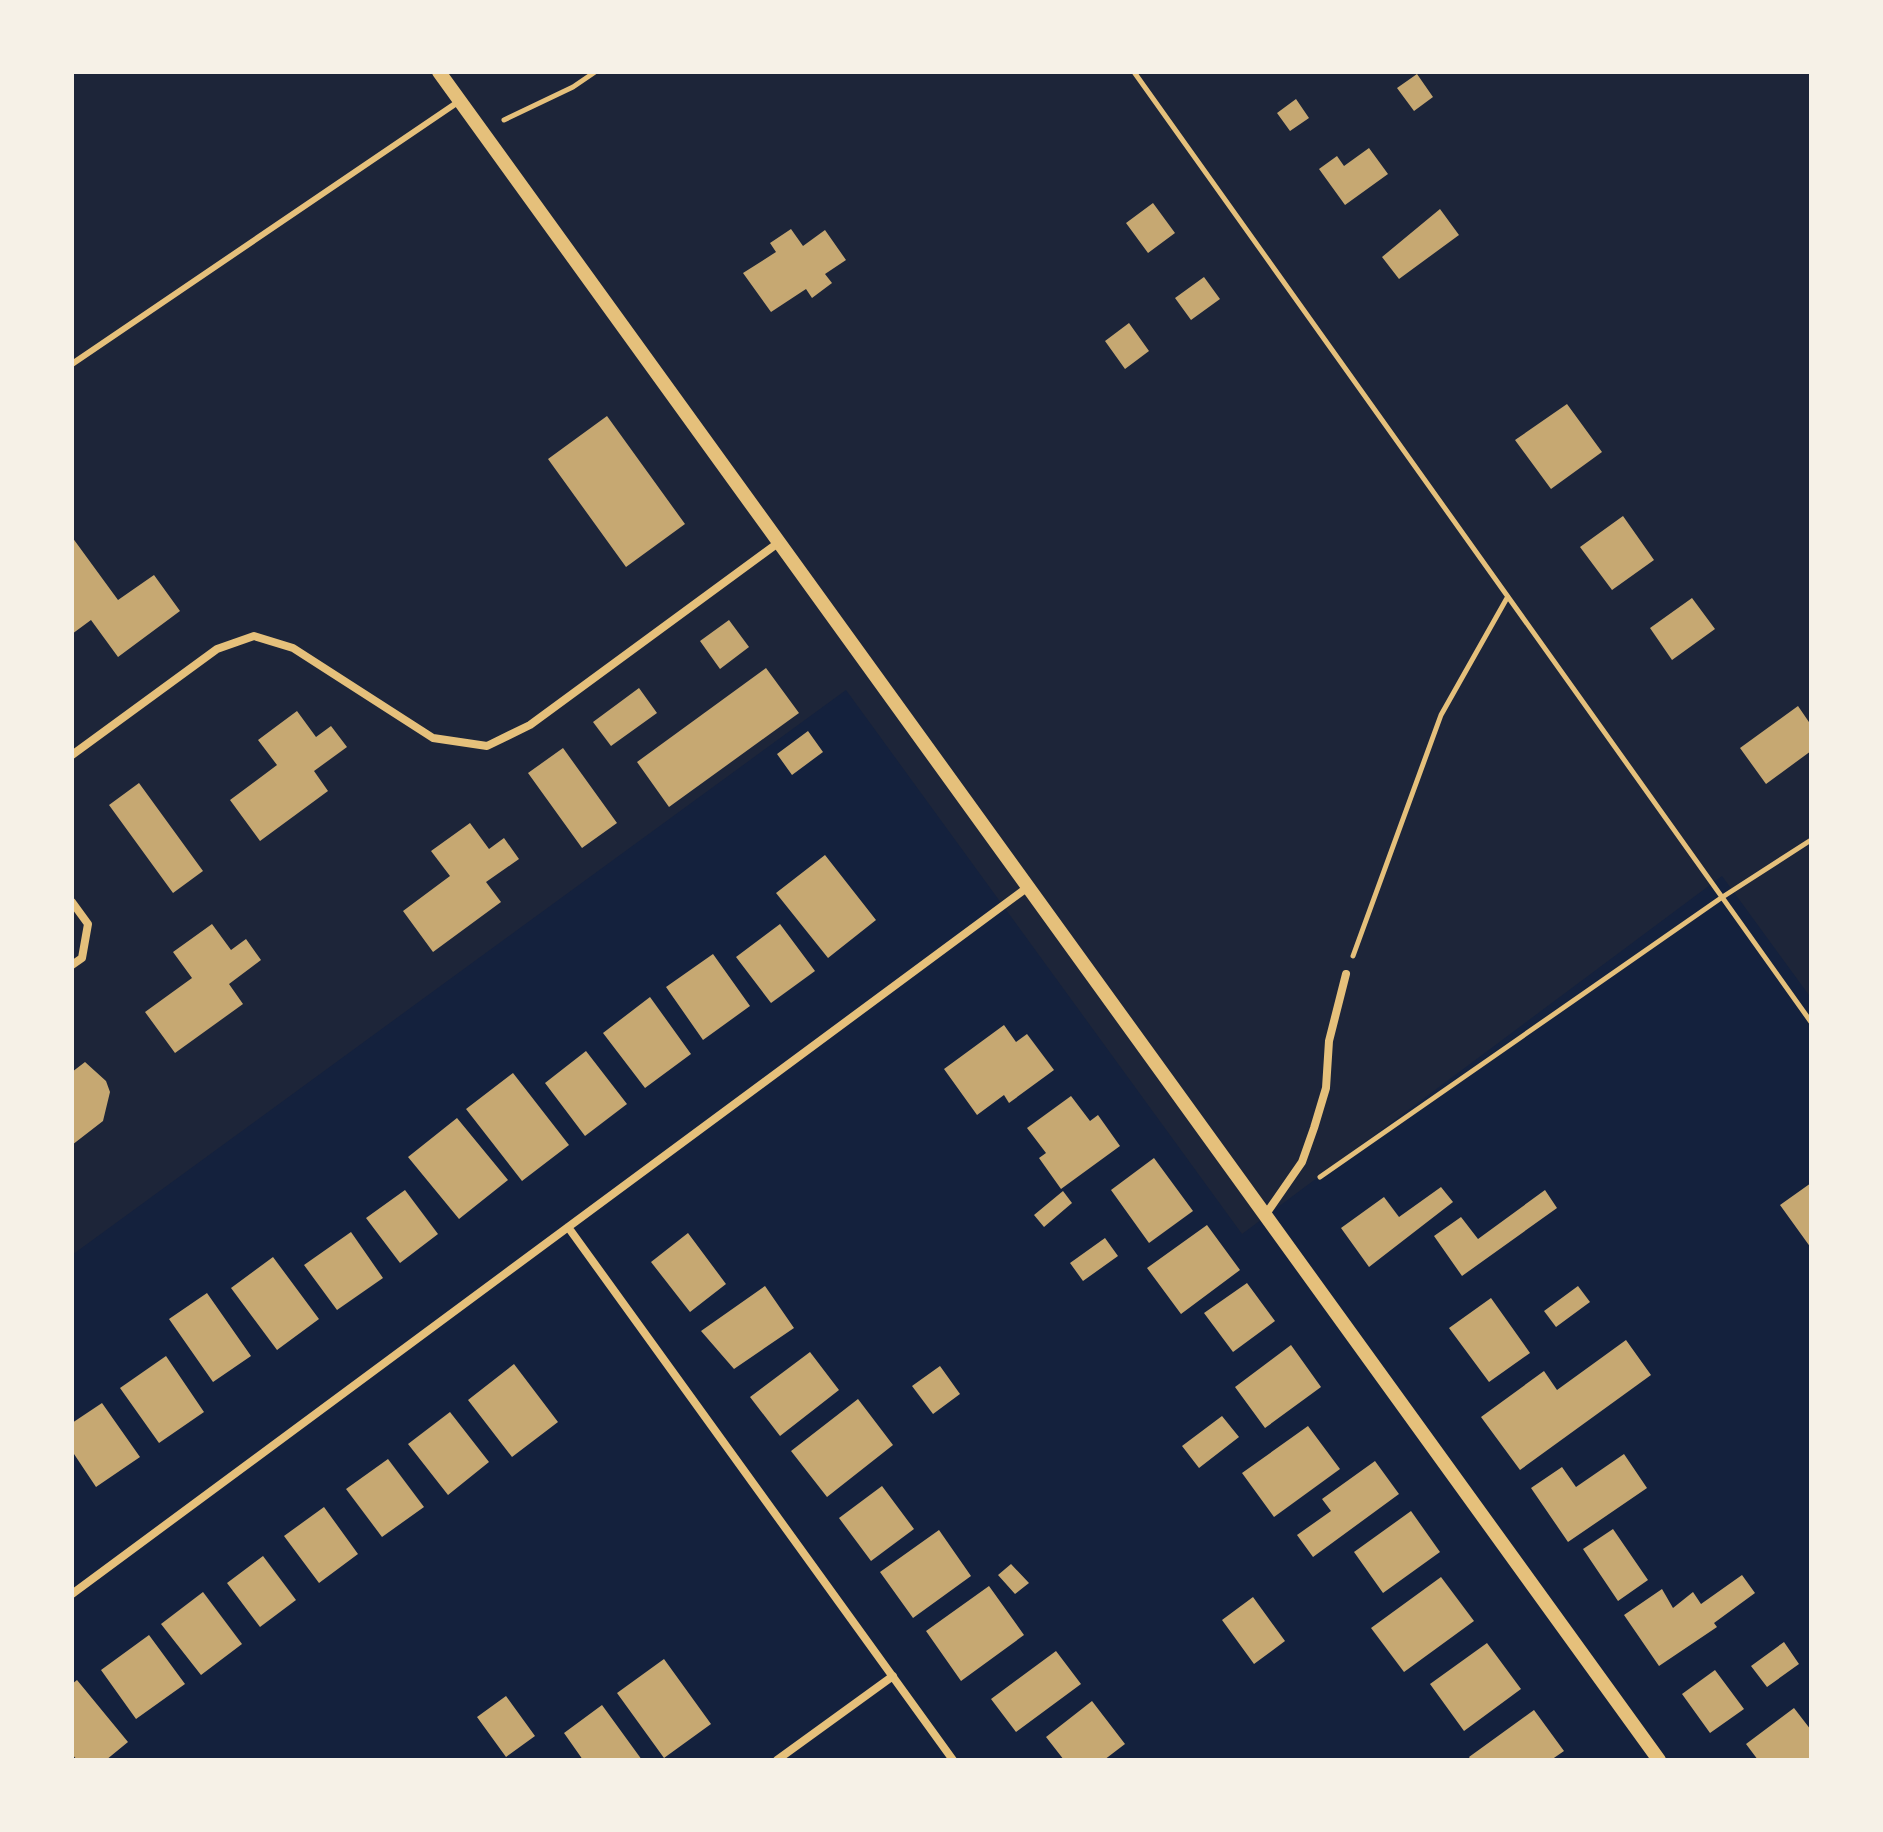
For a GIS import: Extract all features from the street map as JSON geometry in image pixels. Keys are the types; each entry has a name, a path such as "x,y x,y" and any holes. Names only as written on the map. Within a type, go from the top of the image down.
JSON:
{"street":[{"path":"439,72 1659,1760"},
{"path":"72,755 217,649 254,636 293,648 433,738 487,746 530,725 778,543"},
{"path":"72,1594 1029,887"},
{"path":"72,902 88,924 82,958 72,965"},
{"path":"1266,1214 1302,1162 1314,1128 1326,1088 1329,1041 1346,974"},
{"path":"568,1227 953,1760"},
{"path":"777,1760 893,1676"}],"lane":[{"path":"72,364 461,100"}],"path":[{"path":"481,131 573,87 595,72"},
{"path":"1134,72 1811,1022"},
{"path":"1346,974 1441,715 1507,598"},
{"path":"1318,1178 1721,898 1811,840"}],"shaded area":[{"path":"72,72 1811,72 1811,998 1722,876 1242,1234 846,690 72,1255"}],"building":[{"path":"1417,74 1433,97 1414,111 1397,88"},
{"path":"1296,99 1309,118 1290,131 1277,113"},
{"path":"1369,148 1388,174 1345,205 1319,169 1337,156 1344,166"},
{"path":"1153,203 1175,233 1148,253 1126,223"},
{"path":"1440,209 1459,235 1399,279 1382,257"},
{"path":"791,229 803,246 825,230 846,260 825,274 832,283 812,298 806,289 771,312 743,273 776,252 770,243"},
{"path":"1204,277 1220,299 1191,320 1175,298"},
{"path":"1129,323 1149,351 1125,369 1105,341"},
{"path":"1567,404 1602,452 1551,489 1515,440"},
{"path":"607,416 685,524 626,567 548,459"},
{"path":"1623,516 1654,560 1612,590 1580,547"},
{"path":"72,537 118,600 154,575 180,611 118,657 91,620 72,634"},
{"path":"1692,598 1715,629 1672,660 1650,628"},
{"path":"729,620 749,647 720,669 700,641"},
{"path":"766,668 799,713 669,807 637,762"},
{"path":"639,688 657,713 611,746 593,722"},
{"path":"1798,706 1811,725 1811,751 1766,784 1740,748"},
{"path":"297,711 316,737 331,726 347,747 314,771 328,791 260,841 230,800 277,765 258,740"},
{"path":"808,731 823,752 792,775 777,754"},
{"path":"563,748 617,823 582,848 528,773"},
{"path":"139,783 203,871 173,893 109,805"},
{"path":"470,823 489,849 504,838 519,859 486,882 501,902 433,952 403,911 450,876 431,851"},
{"path":"825,855 876,920 828,958 776,893"},
{"path":"212,924 231,950 246,939 261,960 229,984 243,1004 175,1053 145,1012 192,978 173,952"},
{"path":"780,924 815,971 771,1003 736,957"},
{"path":"713,954 750,1006 703,1040 666,987"},
{"path":"650,997 691,1054 645,1088 603,1033"},
{"path":"1004,1025 1016,1042 1027,1034 1054,1070 1009,1103 1004,1095 977,1115 944,1069"},
{"path":"586,1051 627,1104 585,1136 545,1083"},
{"path":"85,1062 106,1081 110,1092 103,1121 72,1145 72,1072"},
{"path":"513,1073 569,1145 522,1181 466,1109"},
{"path":"1071,1096 1090,1121 1098,1115 1120,1146 1061,1189 1039,1158 1046,1153 1027,1128"},
{"path":"457,1118 508,1180 459,1219 408,1157"},
{"path":"1154,1158 1193,1211 1149,1243 1111,1190"},
{"path":"1811,1183 1811,1248 1780,1205"},
{"path":"1441,1187 1453,1202 1369,1267 1341,1228 1384,1197 1399,1217"},
{"path":"405,1190 438,1234 400,1263 366,1218"},
{"path":"1545,1190 1557,1208 1462,1276 1434,1236 1461,1217 1478,1239"},
{"path":"1063,1191 1072,1203 1044,1227 1034,1215"},
{"path":"1207,1225 1240,1270 1181,1314 1147,1268"},
{"path":"351,1232 383,1278 337,1310 304,1265"},
{"path":"688,1233 726,1284 690,1312 651,1262"},
{"path":"1105,1238 1118,1256 1083,1281 1070,1263"},
{"path":"273,1257 319,1319 277,1350 231,1288"},
{"path":"1247,1283 1275,1321 1233,1352 1204,1313"},
{"path":"765,1286 794,1328 734,1369 701,1331"},
{"path":"1578,1286 1590,1302 1556,1327 1544,1311"},
{"path":"207,1293 251,1356 213,1382 169,1319"},
{"path":"1491,1298 1530,1353 1489,1382 1449,1328"},
{"path":"1626,1340 1651,1375 1520,1470 1481,1417 1544,1371 1557,1390"},
{"path":"1291,1345 1321,1387 1265,1428 1235,1387"},
{"path":"810,1352 839,1390 780,1436 750,1397"},
{"path":"166,1356 204,1412 159,1443 120,1388"},
{"path":"514,1364 558,1422 512,1457 468,1400"},
{"path":"940,1366 960,1394 933,1414 912,1386"},
{"path":"858,1399 893,1445 827,1497 791,1451"},
{"path":"102,1403 140,1457 96,1487 72,1451 72,1423"},
{"path":"450,1412 489,1462 448,1495 408,1444"},
{"path":"1222,1416 1239,1437 1199,1468 1182,1446"},
{"path":"1308,1426 1340,1469 1274,1517 1242,1473"},
{"path":"1624,1454 1647,1488 1568,1542 1531,1488 1562,1467 1576,1487"},
{"path":"388,1459 424,1507 382,1537 346,1489"},
{"path":"1375,1461 1399,1494 1313,1557 1297,1535 1331,1511 1322,1499"},
{"path":"882,1486 914,1529 871,1561 839,1518"},
{"path":"324,1507 358,1554 319,1583 284,1536"},
{"path":"1411,1511 1440,1552 1383,1593 1354,1552"},
{"path":"1613,1529 1648,1580 1618,1601 1583,1549"},
{"path":"939,1530 971,1576 913,1618 880,1572"},
{"path":"263,1556 296,1600 260,1627 227,1583"},
{"path":"1011,1564 1029,1583 1015,1594 998,1575"},
{"path":"1742,1575 1755,1593 1714,1623 1717,1627 1659,1666 1624,1615 1662,1589 1673,1608 1693,1592 1701,1604"},
{"path":"1441,1577 1474,1621 1404,1672 1371,1628"},
{"path":"989,1586 1024,1635 961,1681 926,1631"},
{"path":"203,1592 242,1644 201,1675 161,1624"},
{"path":"1253,1597 1285,1641 1254,1664 1222,1620"},
{"path":"149,1635 185,1684 136,1719 101,1670"},
{"path":"1784,1642 1799,1664 1767,1687 1751,1666"},
{"path":"1487,1643 1521,1689 1464,1731 1430,1684"},
{"path":"1056,1651 1081,1684 1016,1732 991,1699"},
{"path":"664,1659 711,1724 664,1758 617,1693"},
{"path":"1715,1670 1744,1709 1710,1733 1682,1694"},
{"path":"77,1680 128,1742 106,1760 77,1760 72,1754 72,1684"},
{"path":"506,1696 535,1736 506,1757 477,1717"},
{"path":"1092,1701 1125,1744 1104,1760 1064,1760 1046,1737"},
{"path":"602,1705 642,1760 583,1760 564,1733"},
{"path":"1794,1708 1811,1730 1811,1760 1758,1760 1746,1744"},
{"path":"1534,1710 1564,1751 1551,1760 1471,1760 1469,1757"}]}
